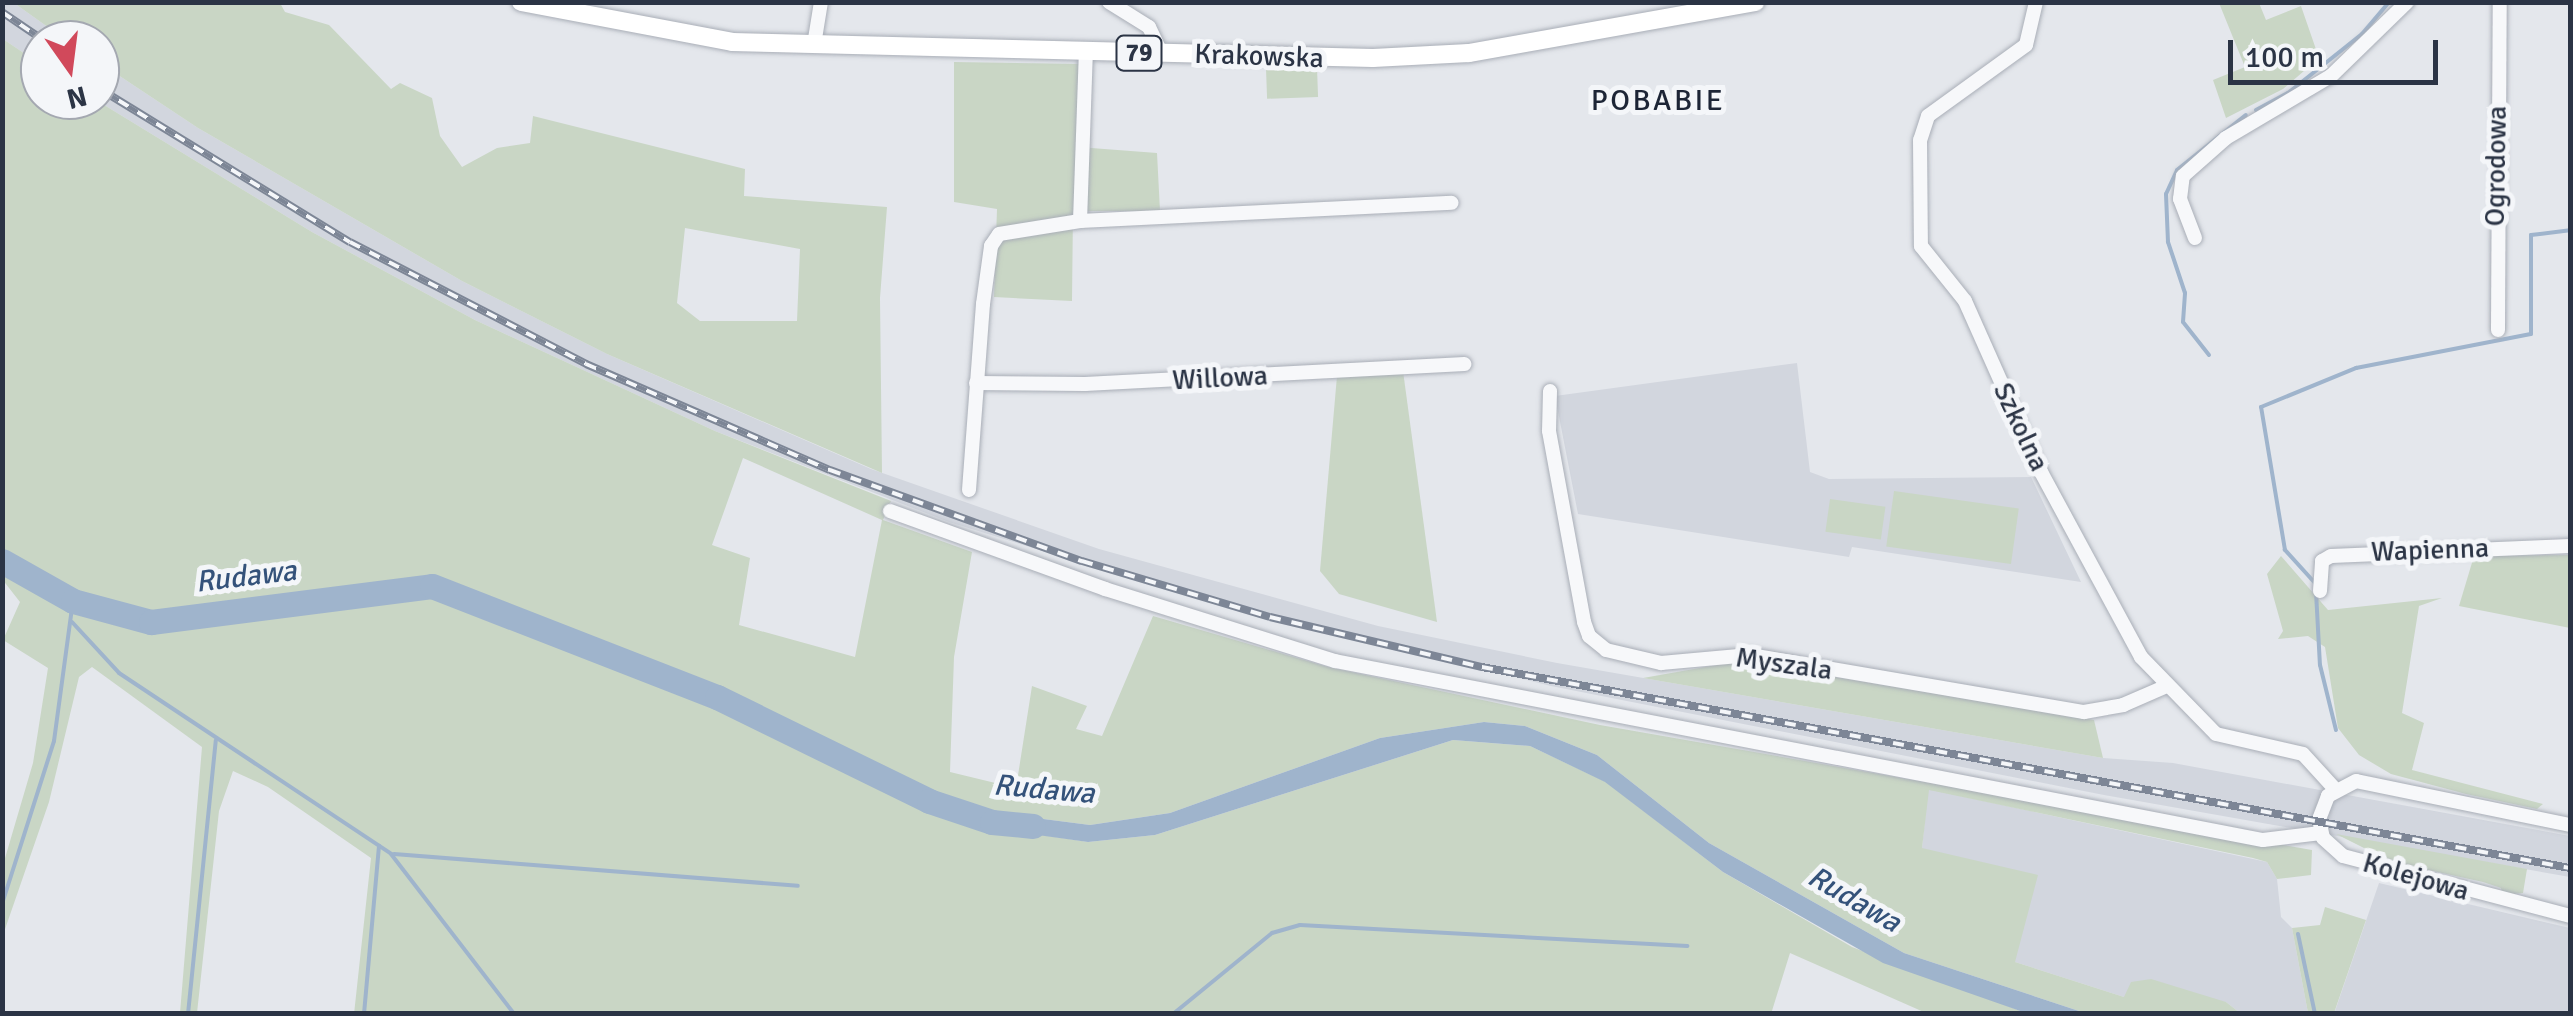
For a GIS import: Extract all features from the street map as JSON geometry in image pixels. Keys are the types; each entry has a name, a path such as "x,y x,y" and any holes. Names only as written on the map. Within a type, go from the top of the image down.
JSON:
{"main road":[{"name":"Krakowska","path":"521,2 653,31 814,45 1429,57 1755,2"}],"street":[{"path":"814,45 821,2"},
{"path":"1109,2 1149,28 1161,53"},
{"name":"Szkolna","path":"2036,2 2026,45 1928,116 1920,140 1916,232 1965,301 2108,606 2167,686 2223,738 2303,754 2336,789"},
{"path":"2194,238 2180,199 2183,176 2226,138 2331,76 2407,2"},
{"name":"Ogrodowa","path":"2498,330 2500,2"},
{"path":"1080,220 1086,52"},
{"path":"968,490 976,383 994,239 1080,220 1452,203"},
{"name":"Willowa","path":"976,383 1084,384 1464,364"},
{"name":"Myszala","path":"1550,392 1550,431 1584,622 1588,636 1606,650 1661,663 1750,655 2084,712 2124,706 2167,686"},
{"path":"890,510 1105,589 1336,661 2263,840 2321,833 2323,803 2336,789 2364,782 2570,824"},
{"name":"Wapienna","path":"2320,591 2322,561 2331,556 2570,546"},
{"name":"Kolejowa","path":"2321,833 2336,852 2352,858 2570,916"}],"shaded area":[{"path":"2,3 14,3 38,20 20,20 20,50 3,39"},
{"path":"120,76 198,128 462,281 607,354 871,469 1099,549 1378,626 1557,663 2103,758 2173,763 2570,836 2570,877 2104,795 1551,686 1188,596 949,522 715,431 475,320 312,232 120,115"},
{"path":"1797,363 1810,472 1829,479 2031,477 2081,582 1852,547 1849,557 1578,514 1555,396"},
{"path":"1928,789 2267,862 2277,879 2281,917 2292,928 2308,1013 2240,1013 2226,1002 2124,997 2015,962 1922,848"},
{"path":"2379,883 2570,928 2570,1013 2334,1014"}],"green space":[{"path":"14,3 280,3 285,12 329,25 391,89 400,83 432,98 440,136 462,167 497,148 530,143 533,116 745,169 744,196 887,207 880,298 882,473 607,354 462,281 198,128 120,76 120,20 38,20","holes":["685,228 800,249 797,321 700,321 677,303"]},
{"path":"2219,3 2259,3 2266,20 2301,6 2319,58 2283,89 2226,118 2213,80 2245,67"},
{"path":"3,39 20,50 20,120 120,120 120,115 312,232 475,320 715,431 891,501 883,520 972,552 954,657 950,772 1016,788 1032,686 1087,706 1076,729 1102,736 1153,616 1328,667 1600,725 2312,850 2311,875 2277,879 2267,862 2253,858 1929,790 1922,848 2038,875 2015,962 2124,997 2131,982 2151,979 2226,1002 2240,1013 2085,1013 1904,953 1709,843 1597,755 1525,726 1484,722 1380,738 1170,813 1090,825 1005,814 1002,829 1088,842 1155,835 1453,740 1530,746 1606,782 1723,872 1852,947 2026,1013 1926,1013 1790,953 1771,1014 354,1014 371,858 268,787 233,771 219,811 197,1013 180,1013 202,747 92,667 79,677 49,802 3,935 3,865 33,763 48,668 3,640 20,602 2,579","holes":["743,458 882,520 855,657 739,625 750,558 712,545"]},
{"path":"954,62 1081,64 1078,147 1157,153 1160,211 1073,211 1072,301 994,297 997,209 954,202"},
{"path":"1317,67 1318,97 1267,99 1266,69"},
{"path":"1403,371 1437,622 1339,594 1320,571 1337,376"},
{"path":"1894,491 2019,509 2011,564 1886,546"},
{"path":"1830,499 1885,507 1881,539 1825,532"},
{"path":"2570,555 2570,628 2459,606 2474,556"},
{"path":"2281,556 2328,610 2442,598 2419,606 2402,713 2424,723 2412,770 2543,804 2537,809 2466,794 2391,774 2359,755 2338,728 2325,647 2308,636 2278,639 2283,631 2267,574"},
{"path":"1739,661 2094,720 2103,758 1643,678"},
{"path":"2336,834 2527,869 2523,893 2502,895 2501,888 2483,882 2392,862"},
{"path":"2325,907 2366,920 2334,1013 2308,1013 2292,928 2320,925"}],"water":[{"path":"1484,722 1525,726 1597,755 1709,843 1904,953 2085,1013 2026,1013 1883,963 1723,872 1605,782 1530,746 1453,740 1155,835 1088,842 1002,830 1004,814 1090,825 1170,813 1380,738"}],"waterway":[{"path":"2256,110 2288,93 2362,34 2389,2"},
{"path":"2209,355 2183,322 2185,293 2168,242 2166,194 2177,170 2246,115"},
{"path":"2315,583 2285,550 2261,407 2356,368 2531,334 2531,235 2570,230"},
{"name":"Rudawa","path":"2,561 73,601 151,622 432,586 717,697 929,801 992,822 1033,826"},
{"path":"2316,592 2320,665 2336,730"},
{"path":"2,904 54,741 73,601"},
{"path":"72,622 119,673 391,854 514,1014"},
{"path":"188,1014 216,740"},
{"path":"364,1014 379,846"},
{"path":"394,854 798,886"},
{"path":"1173,1014 1272,933 1300,925 1687,946"},
{"path":"2298,934 2315,1014"}],"railway":[{"path":"2,12 20,24"},
{"path":"120,101 350,242 586,364 830,470 1082,561 1270,617 1482,667 2570,868"}],"district":[{"name":"POBABIE","path":"1658,101"}]}
